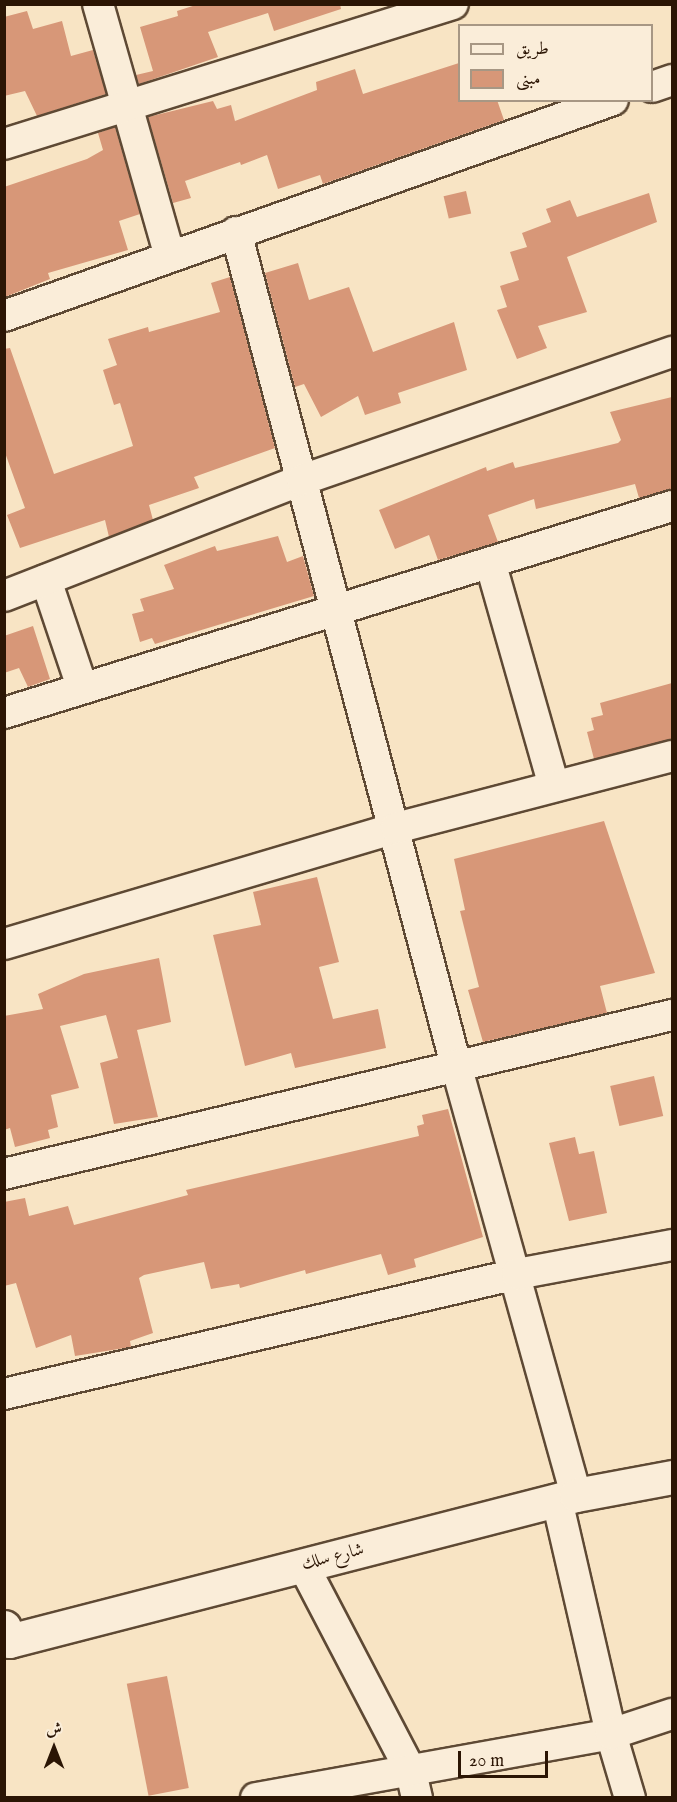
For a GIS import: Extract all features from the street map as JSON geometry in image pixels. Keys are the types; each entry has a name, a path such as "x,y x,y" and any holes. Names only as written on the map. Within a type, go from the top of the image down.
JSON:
{"street":[{"path":"98,4 124,105 170,256"},
{"path":"4,144 453,4"},
{"path":"653,86 672,80"},
{"path":"4,316 608,102"},
{"path":"236,232 396,828 456,1065 517,1274 566,1498 611,1734 630,1797"},
{"path":"4,596 302,480 672,352"},
{"path":"4,713 336,609 491,565 672,506"},
{"path":"491,565 554,786"},
{"path":"46,580 82,687"},
{"path":"4,944 396,828 672,756"},
{"path":"4,1174 672,1015"},
{"path":"4,1394 517,1274 672,1245"},
{"name":"شارع سلك","path":"6,1637 303,1566 566,1498 672,1477"},
{"path":"303,1566 414,1784"},
{"path":"256,1797 414,1784 611,1734 672,1714"}],"building":[{"path":"199,4 340,4 341,9 274,31 268,13 208,32 218,57 139,84 136,75 153,71 140,27 178,16 177,11"},
{"path":"27,11 33,29 62,21 71,56 93,50 106,94 37,116 25,91 4,96 4,17"},
{"path":"458,63 458,102 498,102 504,120 323,184 320,175 278,189 267,155 185,181 191,198 173,203 148,117 213,101 217,109 231,105 235,121 317,90 316,82 355,69 363,94"},
{"path":"115,127 140,214 119,221 128,250 48,273 50,279 5,297 4,187 87,159 103,150 98,133"},
{"path":"466,191 471,213 449,219 444,196"},
{"path":"649,193 657,222 567,257 587,312 538,326 547,348 517,359 497,310 507,307 500,286 519,280 510,252 527,247 522,233 551,222 546,209 570,200 577,217"},
{"path":"298,263 309,300 349,287 373,352 454,322 467,370 398,393 401,403 365,415 358,396 321,417 304,384 295,387 265,273"},
{"path":"230,277 275,448 194,477 199,488 149,505 153,520 109,537 105,520 20,548 7,515 25,508 4,450 4,349 10,348 54,474 133,446 120,403 114,405 103,370 117,365 108,339 148,327 149,332 220,312 211,283"},
{"path":"672,397 672,489 639,498 635,484 536,509 534,499 488,515 498,542 438,560 429,535 395,549 379,510 486,467 487,471 513,462 515,468 618,443 621,440 610,412"},
{"path":"278,536 287,562 303,556 314,596 155,644 152,638 140,642 132,614 144,611 140,599 174,589 164,565 215,546 217,551"},
{"path":"33,626 50,679 28,687 19,668 4,673 4,636"},
{"path":"672,683 672,739 594,759 587,732 594,730 591,718 603,715 600,703"},
{"path":"604,821 655,973 600,986 607,1013 483,1042 468,990 479,987 460,911 465,910 454,859"},
{"path":"317,877 339,962 319,967 333,1019 378,1009 386,1048 295,1068 291,1053 245,1066 213,935 261,925 253,892"},
{"path":"159,958 171,1022 137,1030 158,1117 114,1124 100,1063 118,1058 106,1015 60,1026 79,1088 51,1095 58,1127 48,1130 50,1138 15,1147 10,1128 4,1130 4,1016 43,1009 38,994 84,974"},
{"path":"654,1076 663,1116 619,1126 610,1086"},
{"path":"448,1109 483,1237 414,1259 416,1267 388,1275 381,1254 306,1274 305,1270 240,1288 239,1284 211,1289 204,1262 144,1275 139,1278 153,1333 130,1341 131,1347 75,1356 71,1335 36,1348 16,1283 4,1286 4,1202 25,1198 29,1216 68,1206 74,1225 188,1195 186,1190 419,1136 417,1126 424,1124 422,1115"},
{"path":"575,1137 579,1154 594,1151 607,1213 569,1221 549,1143"},
{"path":"167,1676 189,1788 149,1796 127,1684"}]}
